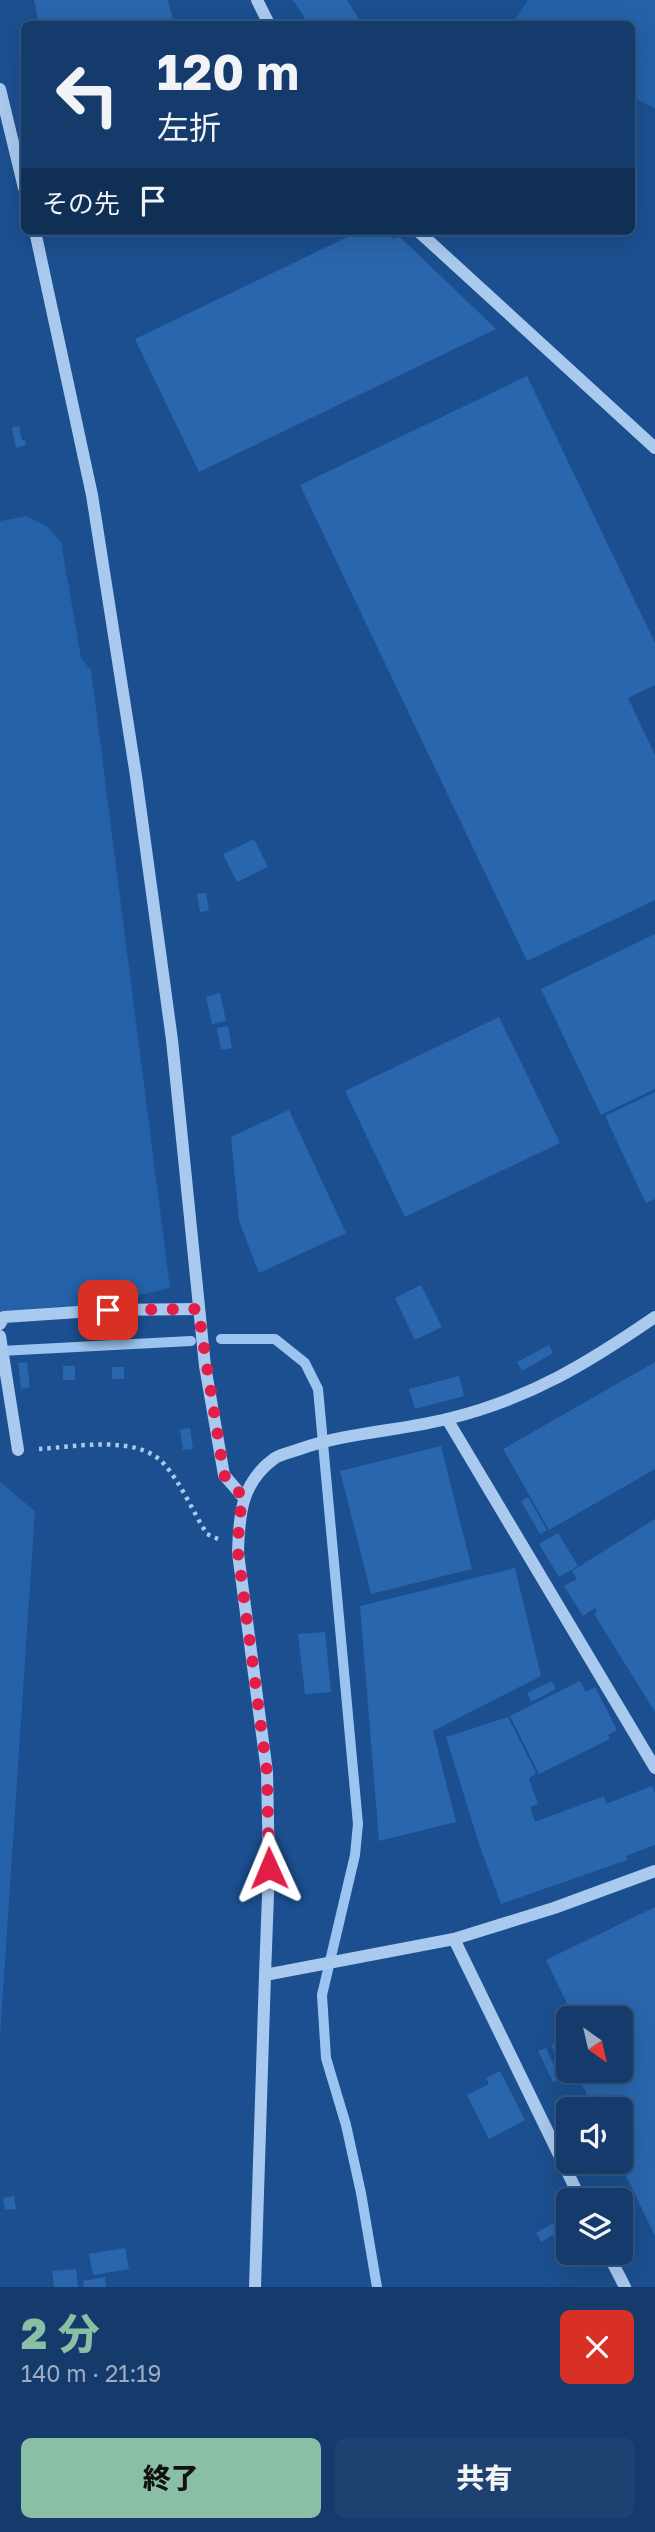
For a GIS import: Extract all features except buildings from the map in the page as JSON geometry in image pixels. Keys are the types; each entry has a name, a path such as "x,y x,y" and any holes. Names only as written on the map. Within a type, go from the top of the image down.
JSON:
{"street":[{"path":"257,0 268,21"},
{"path":"0,89 21,176"},
{"path":"36,235 92,495 136,776 172,1041 198,1309 224,1475 244,1498"},
{"path":"422,235 655,447"},
{"path":"0,1324 4,1317 108,1310 198,1309"},
{"path":"255,2287 269,1868 267,1772 238,1548 239,1517 248,1486 276,1458 312,1445 447,1419 496,1406 538,1389 609,1349 655,1317"},
{"path":"0,1336 18,1450"},
{"path":"447,1419 655,1768"},
{"path":"265,1975 454,1939 554,1908 655,1871"},
{"path":"454,1939 574,2188"},
{"path":"614,2265 625,2287"}],"path":[{"path":"18,1450 125,1445 145,1449 164,1463 207,1534 238,1548"}],"shaded area":[{"path":"528,0 655,0 655,109 635,98 635,21 514,21"},
{"path":"27,516 48,527 61,542 81,658 91,670 170,1288 85,1308 0,1313 0,521"},
{"path":"0,1482 35,1511 0,2037"}],"waterway":[{"path":"221,1339 275,1339 305,1363 318,1389 358,1824 355,1855 322,1995 326,2058 346,2125 377,2287"},
{"path":"0,1351 191,1341"}],"route":[{"path":"108,1310 198,1309 224,1475 244,1498 239,1517 238,1553 267,1772 269,1868"}]}
